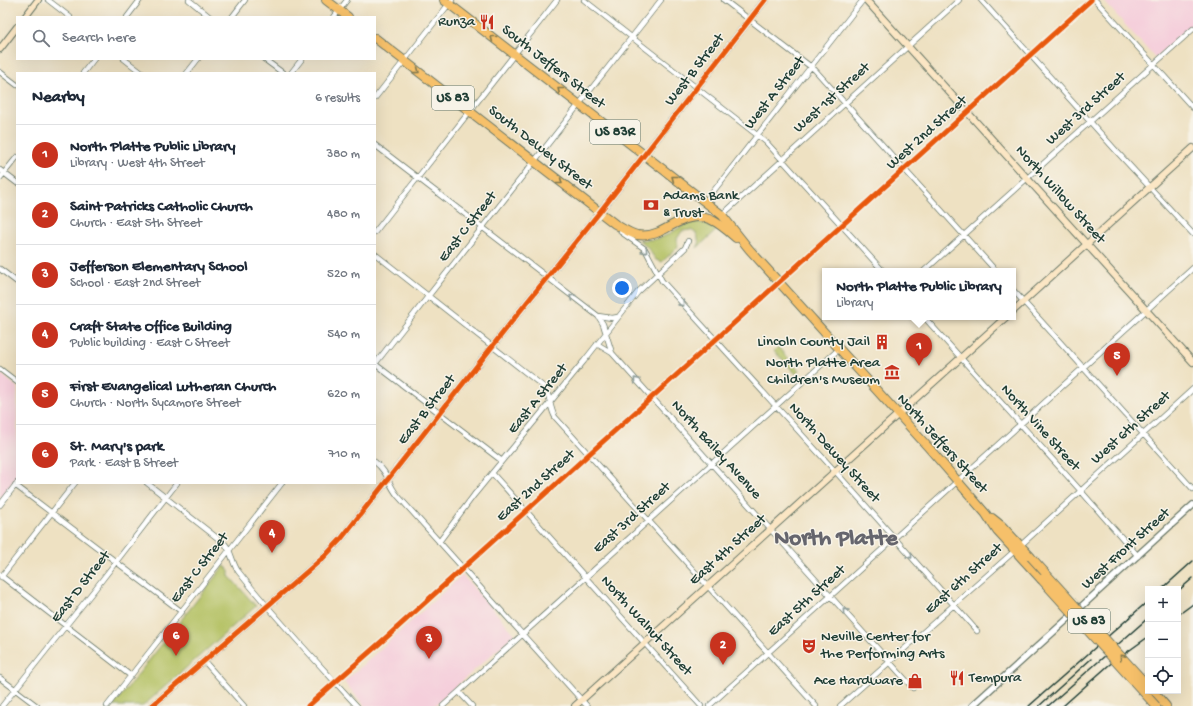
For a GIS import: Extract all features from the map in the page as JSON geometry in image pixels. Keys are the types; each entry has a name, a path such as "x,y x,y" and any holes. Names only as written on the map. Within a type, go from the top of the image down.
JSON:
{"highway":[{"path":"326,0 337,14"},
{"name":"South Jeffers Street","path":"448,1 722,215"},
{"name":"South Dewey Street","path":"376,39 599,213 632,233"},
{"name":"North Jeffers Street","path":"722,215 778,282 986,514 997,531 1018,548 1156,706"},
{"name":"North Jeffers Street","path":"632,233 643,235 653,234 684,219 698,216 717,222 749,249"},
{"name":"North Jeffers Street","path":"1027,558 1145,683"},
{"path":"1155,694 1166,706"}],"main road":[{"path":"26,16 38,0"},
{"name":"North Willow Street","path":"866,0 1193,362"},
{"path":"0,49 16,28"},
{"path":"1016,309 1193,148"},
{"name":"East 4th Street","path":"575,706 1003,320"}],"street":[{"path":"48,0 69,16"},
{"path":"128,16 140,0"},
{"path":"189,0 209,16"},
{"path":"233,16 245,0"},
{"path":"337,14 348,0"},
{"path":"376,231 557,0"},
{"path":"584,0 757,135 782,160 880,268"},
{"name":"East C Street","path":"376,363 661,0"},
{"path":"724,0 811,66 905,168 993,268"},
{"name":"West B Street","path":"644,155 765,0"},
{"name":"West A Street","path":"705,202 863,0"},
{"name":"West 1st Street","path":"722,215 959,0"},
{"path":"981,0 1193,234"},
{"name":"West 2nd Street","path":"778,282 1091,0"},
{"path":"1095,0 1193,108"},
{"path":"376,97 448,1"},
{"name":"West 3rd Street","path":"927,268 1193,29"},
{"path":"84,72 93,60"},
{"path":"125,60 141,72"},
{"path":"188,72 197,60"},
{"path":"265,60 281,72"},
{"path":"292,72 301,60"},
{"path":"0,72 16,84"},
{"path":"376,146 598,316 612,318 618,317"},
{"name":"East B Street","path":"152,706 324,557 341,539 644,155"},
{"path":"0,178 2,171 16,158"},
{"path":"2,171 16,182"},
{"name":"South Dewey Street","path":"611,221 613,225 645,250 658,273"},
{"name":"East A Street","path":"439,542 492,473 638,292 685,248 688,241"},
{"path":"376,255 544,387 548,392 550,409 555,417 816,706"},
{"path":"0,268 16,281"},
{"name":"East 5th Street","path":"708,706 1193,268"},
{"name":"North Dewey Street","path":"658,273 662,281 977,631"},
{"name":"East 2nd Street","path":"308,706 463,568 778,282"},
{"path":"1016,293 1193,489"},
{"name":"North Bailey Avenue","path":"598,316 612,353"},
{"name":"North Vine Street","path":"927,320 1138,556"},
{"name":"North Bailey Avenue","path":"597,344 612,353 913,688"},
{"name":"East 3rd Street","path":"442,706 711,462 839,349"},
{"path":"376,365 502,461"},
{"path":"0,369 16,381"},
{"name":"West 6th Street","path":"1018,548 1080,490 1193,389"},
{"path":"376,463 386,472 392,489 587,706"},
{"name":"North Walnut Street","path":"492,473 701,706"},
{"path":"0,504 16,484 182,612"},
{"path":"74,484 1,576 131,676"},
{"path":"148,484 225,544 230,550 237,569 267,606 357,706"},
{"name":"East D Street","path":"2,706 176,484"},
{"name":"East C Street","path":"107,706 182,612 280,484"},
{"name":"West Front Street","path":"972,706 1193,505"},
{"name":"East 6th Street","path":"840,706 1018,548"},
{"path":"204,661 244,706"},
{"path":"0,678 37,706"},
{"path":"459,692 472,706"}],"shaded area":[{"path":"1103,0 1193,0 1193,23 1155,58"},
{"path":"0,373 16,386 16,478 0,499"},
{"path":"462,575 515,634 434,706 365,706 344,682"}],"green space":[{"path":"697,222 713,225 718,229 697,248 699,244 697,234 691,230 682,231 677,239 678,247 662,262 656,260 647,247 639,240 652,240 662,237 684,225"},
{"path":"778,347 799,371 796,374 774,351"},
{"path":"225,566 229,570 229,576 256,606 143,706 113,706 223,567"}],"railway":[{"path":"1165,586 1193,561"},
{"path":"1181,588 1193,578"},
{"path":"1029,706 1145,604"},
{"path":"1181,613 1193,604"},
{"path":"1048,706 1145,621"},
{"path":"1063,706 1109,665 1145,639"},
{"path":"1039,706 1091,659"}],"cycle path":[{"path":"152,706 324,557 341,539 599,213 765,0"},
{"path":"308,706 389,635 1091,0"}],"place":[{"name":"Runza","path":"487,22"},
{"name":"Adams Bank & Trust","path":"651,205"},
{"name":"Lincoln County Jail","path":"882,342"},
{"name":"North Platte Public Library","path":"919,366"},
{"name":"North Platte Area Children's Museum","path":"892,372"},
{"name":"First Evangelical Lutheran Church","path":"1117,376"},
{"name":"Craft State Office Building","path":"272,553"},
{"name":"Neville Center for the Performing Arts","path":"809,646"},
{"name":"St. Mary's park","path":"176,656"},
{"name":"Jefferson Elementary School","path":"429,659"},
{"name":"Saint Patricks Catholic Church","path":"723,665"},
{"name":"Tempura","path":"957,678"},
{"name":"Ace Hardware","path":"915,681"}],"district":[{"name":"North Platte","path":"836,539"}]}
